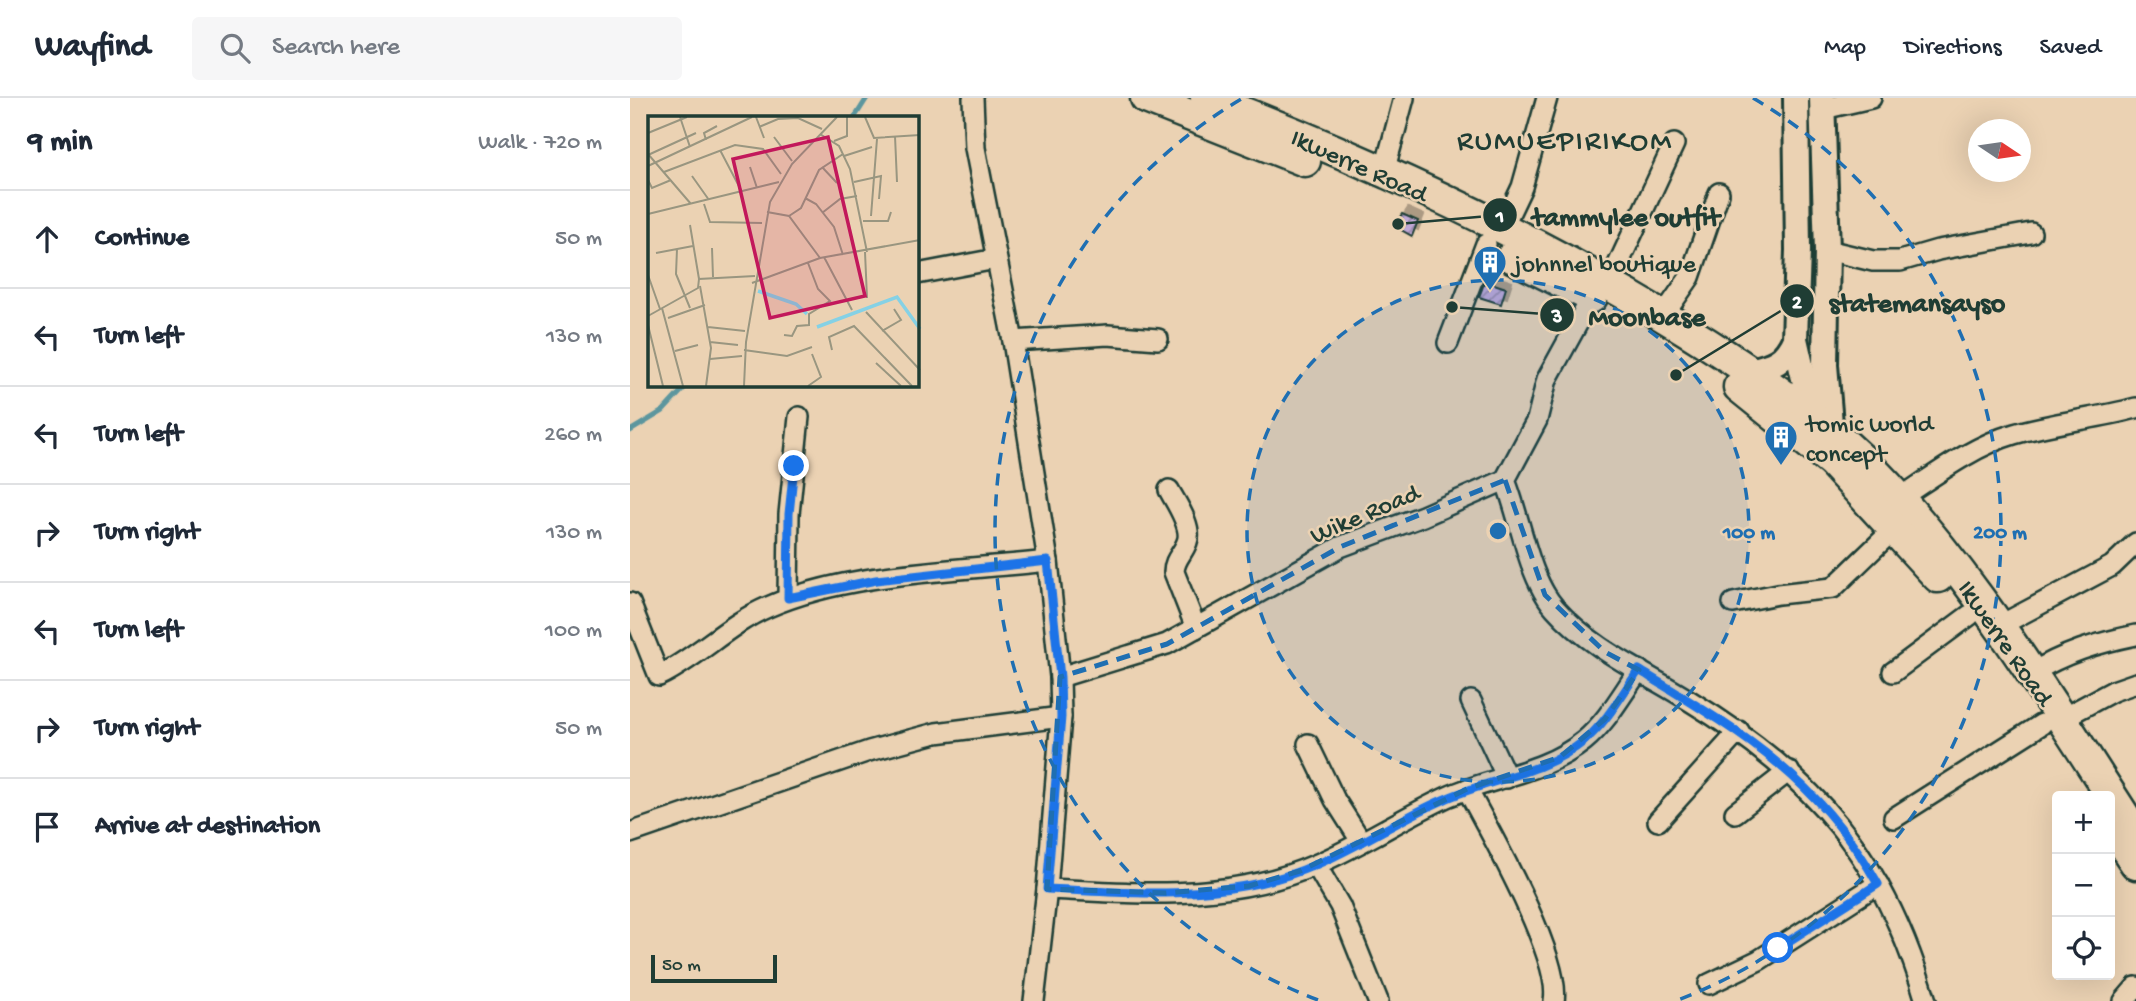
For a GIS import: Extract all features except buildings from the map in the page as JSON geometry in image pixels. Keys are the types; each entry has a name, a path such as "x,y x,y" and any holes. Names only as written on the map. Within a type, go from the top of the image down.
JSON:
{"main road":[{"name":"Ikwerre Road","path":"1146,98 1494,236"},
{"name":"Ikwerre Road","path":"1206,98 1384,172 1494,236 1601,290 1663,316 1753,385"},
{"name":"Ikwerre Road","path":"1601,290 1677,346 1801,409 1833,432 1900,498 1999,626 2030,674 2051,722 2087,791"},
{"name":"Ikwerre Road","path":"1801,409 1832,462 1970,615 2136,834"},
{"path":"2115,832 2136,864"}],"street":[{"path":"974,98 975,148 1013,341 1048,561 1060,677 1061,717 1047,889 1034,1001"},
{"path":"1384,172 1404,98"},
{"path":"1448,343 1494,236 1522,187 1547,98"},
{"path":"1796,98 1798,250 1795,339 1801,409"},
{"path":"1832,462 1833,432 1825,365 1827,250 1823,103 1871,98"},
{"path":"1674,144 1601,290 1547,379 1536,420 1505,480 1519,513 1537,579 1555,608 1605,652 1739,731 1789,771 1829,811 1858,847 1878,884 1902,935 1926,1001"},
{"path":"1663,316 1690,277 1719,192"},
{"path":"1827,250 1873,261 1900,261 1938,250 2031,233"},
{"path":"919,274 996,259"},
{"path":"1013,341 1108,335 1158,339"},
{"path":"1753,385 1779,362 1795,339"},
{"path":"1801,409 1825,365"},
{"path":"1900,498 1975,452 2010,435 2100,418 2136,408"},
{"path":"788,598 789,514 799,417"},
{"name":"Wike Road","path":"1060,677 1167,644 1340,547 1423,516 1505,480"},
{"path":"1169,490 1188,531 1187,542 1174,563 1174,572 1196,628"},
{"path":"1734,603 1777,594 1833,588 1894,529"},
{"path":"1999,626 2112,566 2136,543"},
{"path":"630,603 659,676 764,608 788,598 876,580 1048,561"},
{"path":"1894,672 1970,615"},
{"path":"2030,674 2054,659 2084,647 2136,635"},
{"path":"1047,889 1165,894 1206,891 1249,886 1316,865 1467,789 1507,778 1560,757 1584,741 1605,719 1639,670"},
{"path":"1894,818 2051,722 2113,691 2136,683"},
{"path":"1471,701 1507,778"},
{"path":"630,833 869,751 936,733 1061,717"},
{"path":"1658,821 1739,731"},
{"path":"1308,744 1335,800 1361,841"},
{"path":"1735,813 1789,771"},
{"path":"1467,789 1539,936 1554,977 1554,1001"},
{"path":"1316,865 1340,905 1378,1001"},
{"path":"1709,984 1759,960 1878,884"},
{"path":"2124,1001 2136,987"}],"highlighted area":[{"path":"1505,480 1545,595 1605,652 1639,670 1605,719 1560,757 1467,789 1300,871 1249,886 1165,893 1047,889 1060,677 1167,644 1340,547"}],"waterway":[{"path":"856,116 867,98"},
{"path":"630,431 663,411 685,387"}],"place":[{"name":"tammylee outfit","path":"1398,224"},
{"name":"johnnel boutique","path":"1490,292"},
{"name":"Moonbase","path":"1452,307"},
{"name":"statemansayso","path":"1676,375"},
{"name":"tomic world concept","path":"1781,467"}],"district":[{"name":"RUMUEPIRIKOM","path":"1565,139"}],"route":[{"path":"794,466 789,514 788,598 876,580 1048,561 1060,677 1061,717 1047,889 1165,894 1206,891 1249,886 1316,865 1413,813 1467,789 1507,778 1560,757 1584,741 1605,719 1639,670 1739,731 1789,771 1829,811 1858,847 1878,884 1778,948"}]}
